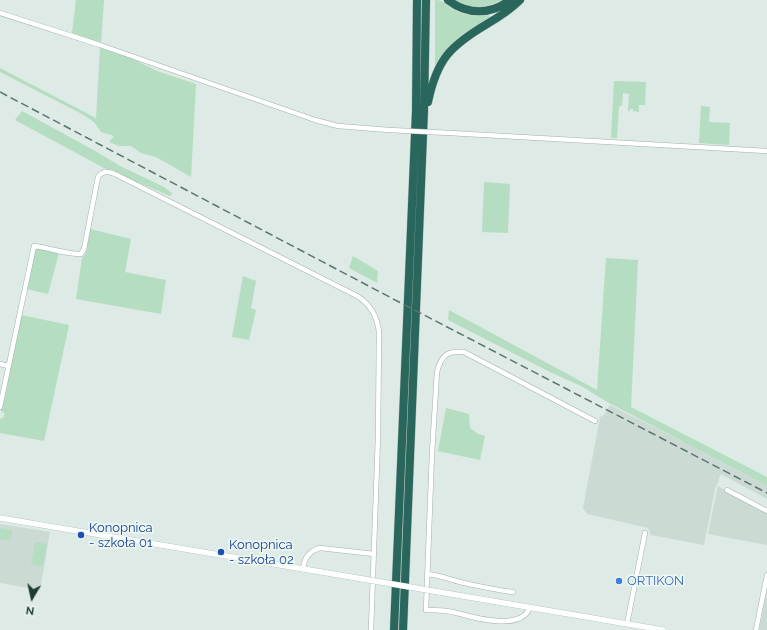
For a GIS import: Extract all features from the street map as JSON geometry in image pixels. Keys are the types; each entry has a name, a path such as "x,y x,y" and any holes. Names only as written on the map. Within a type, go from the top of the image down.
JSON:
{"highway":[{"path":"394,630 416,111 417,0"},
{"path":"403,630 425,82 426,0"},
{"path":"448,0 462,8 480,12 495,9 510,0"},
{"path":"423,131 433,81 437,70 445,57 461,41 505,13 520,0"}],"street":[{"path":"0,13 100,45 320,122 344,127 767,151"},
{"path":"0,407 34,246 81,254 84,249 98,177 102,172 107,171 115,174 359,297 373,311 377,320 379,332 378,437 371,630"},
{"path":"497,627 453,612 426,610 432,453 437,372 440,362 443,357 454,351 464,352 595,421"},
{"path":"0,364 8,366"},
{"path":"727,490 767,511"},
{"path":"0,518 663,630"},
{"path":"627,624 645,533"},
{"path":"303,569 304,561 307,556 313,550 320,548 374,554"},
{"path":"427,574 440,575 476,586 513,592"},
{"path":"756,630 767,575"},
{"path":"524,623 528,616 530,607"}],"shaded area":[{"path":"610,405 684,442 689,437 767,479 767,499 721,474 715,489 704,545 651,535 648,528 587,514 583,508 600,417 603,416"},
{"path":"718,486 767,513 767,545 708,534"},
{"path":"0,524 50,532 40,590 0,583"},
{"path":"767,591 767,630 759,630"}],"green space":[{"path":"76,0 104,0 101,43 72,33"},
{"path":"435,0 443,2 454,10 463,14 476,16 489,15 490,17 466,32 451,44 445,50 435,66"},
{"path":"454,0 502,0 490,5 472,7"},
{"path":"100,48 129,57 157,71 196,84 191,177 156,157 141,153 131,146 119,146 109,142 114,136 101,132 94,122 82,114 0,72 0,68 96,118"},
{"path":"614,81 646,82 645,105 639,105 639,112 633,111 633,109 628,111 629,94 623,93 622,105 619,107 617,138 611,138"},
{"path":"701,106 710,107 709,122 730,123 729,145 699,143"},
{"path":"22,111 120,166 164,187 172,193 170,196 104,168 15,120"},
{"path":"484,182 510,184 508,233 482,232"},
{"path":"90,229 131,239 125,272 166,280 161,314 76,299 82,258 86,253"},
{"path":"38,248 59,253 48,294 26,289 35,250"},
{"path":"353,256 378,271 377,283 349,268"},
{"path":"606,258 638,260 631,407 767,477 767,485 609,403 581,386 550,372 448,320 449,310 597,390"},
{"path":"243,276 256,281 251,308 256,310 249,340 232,337"},
{"path":"21,315 69,325 44,441 0,433 0,419 4,417 4,413 1,411 1,406"},
{"path":"446,408 469,414 470,428 478,434 485,436 480,460 438,451"},
{"path":"0,528 12,530 11,541 0,539"},
{"path":"35,542 47,544 43,567 31,564"}],"railway":[{"path":"0,92 399,302 767,493"}],"place":[{"name":"Konopnica - szkoła 01","path":"81,535"},
{"name":"Konopnica - szkoła 02","path":"221,552"},
{"name":"ORTIKON","path":"619,581"}]}
